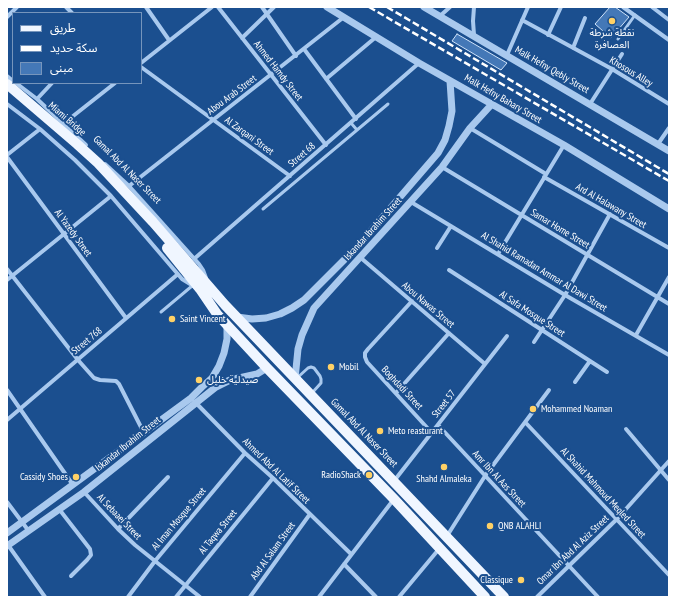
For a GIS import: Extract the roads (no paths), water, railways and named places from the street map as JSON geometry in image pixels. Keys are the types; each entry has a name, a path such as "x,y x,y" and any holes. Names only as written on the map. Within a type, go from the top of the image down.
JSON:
{"main road":[{"name":"Miami Bridge","path":"7,84 98,163 153,222 186,266"},
{"name":"Miami Bridge","path":"7,92 44,122 94,168 186,266"},
{"name":"Gamal Abd Al Naser Street","path":"186,266 217,314 267,368 394,499 484,597"},
{"name":"Gamal Abd Al Naser Street","path":"199,286 237,317 504,597"}],"street":[{"path":"7,17 17,7"},
{"path":"146,7 170,40"},
{"path":"142,62 212,7"},
{"name":"Ahmed Hamdy Street","path":"218,7 326,145"},
{"path":"262,7 296,56"},
{"path":"242,38 274,7"},
{"name":"Malk Hefny Bahary Street","path":"328,7 419,63 564,145 669,209"},
{"name":"Malk Hefny Qebly Street","path":"424,7 669,151"},
{"path":"440,16 450,7"},
{"path":"474,7 474,35"},
{"path":"507,55 528,7"},
{"path":"548,34 561,7"},
{"path":"623,7 669,40"},
{"path":"652,7 669,20"},
{"name":"Abou Arab Street","path":"129,186 345,17"},
{"path":"573,48 585,18"},
{"name":"Khosous Alley","path":"522,20 612,70 669,104"},
{"path":"326,79 376,37"},
{"path":"304,49 356,119"},
{"path":"590,104 622,54"},
{"name":"Street 68","path":"186,266 419,63"},
{"name":"Al Zarqani Street","path":"142,68 290,176"},
{"name":"Iskandar Ibrahim Street","path":"237,317 252,319 266,318 280,314 292,308 304,300 356,248 438,153 445,140 452,112 450,81"},
{"name":"Gamal Abd Al Naser Street","path":"17,84 37,99 129,186 186,266"},
{"path":"37,99 51,84"},
{"path":"63,124 115,84"},
{"name":"Gamal Abd Al Naser Street","path":"7,104 40,129 75,160 186,266 204,270 199,286"},
{"name":"Iskandar Ibrahim Street","path":"296,379 298,349 310,314 314,308 442,167 470,128 492,104"},
{"name":"Ard Al Halawany Street","path":"470,128 545,175 669,248"},
{"path":"658,144 669,128"},
{"path":"7,156 40,129"},
{"path":"498,254 564,145"},
{"path":"438,153 448,159"},
{"name":"Al Yazedy Street","path":"7,156 126,318"},
{"name":"Samar Home Street","path":"442,167 669,304"},
{"path":"7,280 111,196"},
{"name":"Al Shahid Ramadan Ammar Al Dawi Street","path":"411,202 565,295 669,355"},
{"path":"534,342 565,295 610,214"},
{"path":"437,248 451,226"},
{"name":"Abou Nawas Street","path":"361,258 485,364"},
{"name":"Street 768","path":"7,420 186,266"},
{"path":"7,269 78,360 94,378 100,380 116,380 144,433"},
{"name":"Al Safa Mosque Street","path":"449,270 607,372"},
{"path":"636,335 669,277"},
{"name":"Boghdadi Street","path":"412,301 365,353 365,357 367,362 432,433"},
{"name":"Iskandar Ibrahim Street","path":"7,545 84,492 193,400 212,378 219,366 227,339 227,325"},
{"path":"396,393 449,333"},
{"name":"Street 57","path":"394,482 507,336"},
{"path":"575,382 590,361"},
{"name":"Iskandar Ibrahim Street","path":"7,533 144,433 193,400 223,383 257,374 267,368"},
{"path":"7,390 73,485"},
{"path":"447,536 485,476 549,390"},
{"name":"Ahmed Abd Al Latif Street","path":"193,400 245,453 273,478 351,554"},
{"name":"Al Shahid Mahmoud Meqled Street","path":"525,422 669,574"},
{"name":"Amr Ibn Al Aas Street","path":"438,425 598,597"},
{"path":"626,429 669,480"},
{"name":"Al Iman Mosque Street","path":"128,597 155,561 245,453"},
{"name":"Omar Ibn Abd Al Aziz Street","path":"537,597 617,519 661,472 669,461"},
{"path":"118,529 168,477"},
{"name":"Al Taqwa Street","path":"176,597 273,478"},
{"name":"Al Sebaaei Street","path":"84,492 135,545 200,597"},
{"path":"319,597 394,499"},
{"path":"7,502 28,530"},
{"path":"59,509 90,549 90,555 87,560 71,576"},
{"name":"Abd Al Salam Street","path":"250,597 310,514"},
{"path":"7,545 45,597"},
{"path":"399,597 439,548"},
{"path":"344,564 376,597"}],"lane":[{"path":"618,39 635,15"},
{"path":"263,209 388,104"},
{"path":"351,123 357,130"},
{"path":"280,185 284,191"},
{"path":"161,312 199,286"},
{"path":"296,379 308,368 314,368 322,379 321,383 310,395"}],"railway":[{"path":"369,7 669,181"},
{"path":"387,7 669,174"}],"place":[{"name":"نقطة شرطة العصافرة","path":"612,21"},
{"name":"Saint Vincent","path":"172,319"},
{"name":"Mobil","path":"331,367"},
{"name":"صيدلية خليل","path":"199,380"},
{"name":"Mohammed Noaman","path":"533,409"},
{"name":"Meto reasturant","path":"380,431"},
{"name":"Shahd Almaleka","path":"444,467"},
{"name":"RadioShack","path":"369,475"},
{"name":"Cassidy Shoes","path":"76,477"},
{"name":"QNB ALAHLI","path":"490,526"},
{"name":"Classique","path":"521,580"}]}
